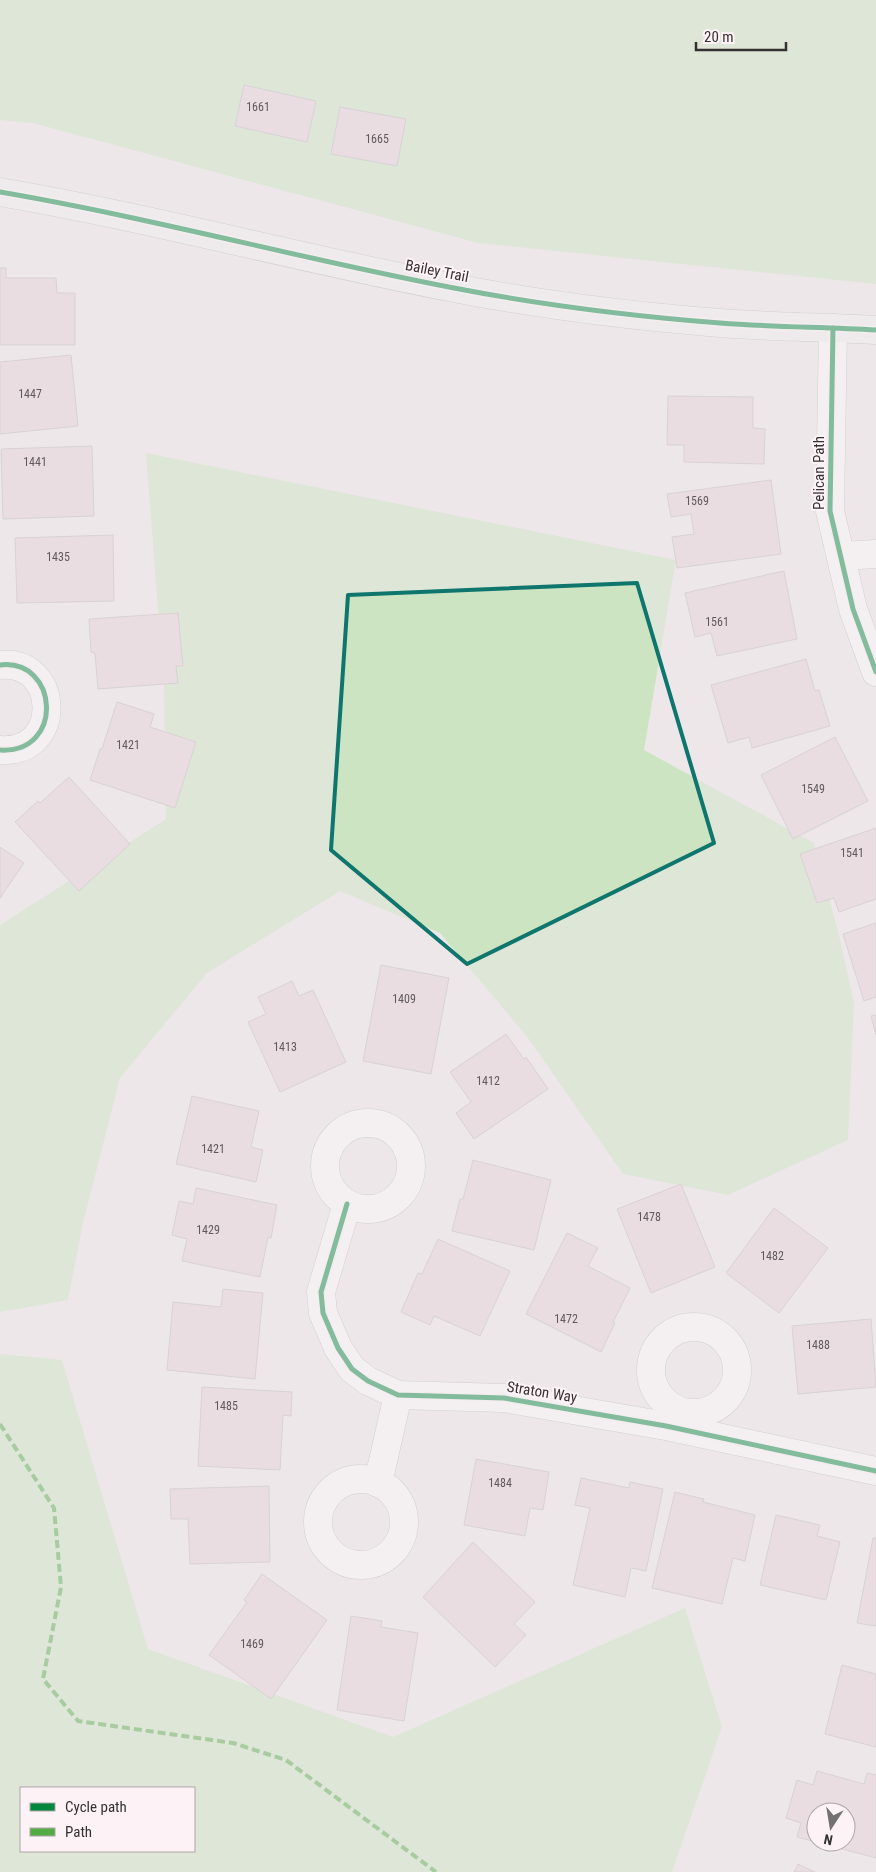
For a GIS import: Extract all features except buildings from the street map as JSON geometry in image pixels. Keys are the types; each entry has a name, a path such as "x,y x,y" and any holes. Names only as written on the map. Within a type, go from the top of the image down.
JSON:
{"street":[{"name":"Bailey Trail","path":"0,192 60,202 456,289 603,312 722,323 876,330"},
{"name":"Pelican Path","path":"833,328 830,511 853,609 876,672"},
{"path":"841,556 876,554"},
{"path":"0,665 19,667 31,673 46,695 48,709 45,722 31,742 20,748 0,750"},
{"name":"Straton Way","path":"347,1204 320,1292 323,1313 338,1348 352,1369 368,1381 398,1395 504,1398 683,1421 876,1471"},
{"path":"378,1483 398,1395"}],"highlighted area":[{"path":"637,583 714,843 467,964 331,850 348,595"}],"green space":[{"path":"0,0 876,0 876,284 478,243 33,123 0,120"},
{"path":"146,453 676,560 644,750 814,843 839,935 854,1003 848,1140 728,1195 623,1174 528,1038 440,933 340,891 207,973 120,1078 83,1223 68,1300 0,1312 0,925 166,819 164,688"},
{"path":"0,1354 62,1360 148,1649 393,1737 685,1608 722,1727 672,1872 0,1872"}],"marked path":[{"path":"0,1424 54,1508 61,1587 43,1679 78,1721 233,1743 286,1760 436,1872"}],"cycle path":[{"path":"0,192 114,214 397,277 520,300 720,323 876,330"},
{"path":"833,328 830,511 853,609 876,672"},
{"path":"0,665 20,667 34,676 43,690 46,706 44,723 36,737 21,747 0,750"},
{"path":"347,1204 321,1292 323,1313 338,1348 352,1369 368,1381 398,1395 504,1398 666,1426 876,1471"}]}
